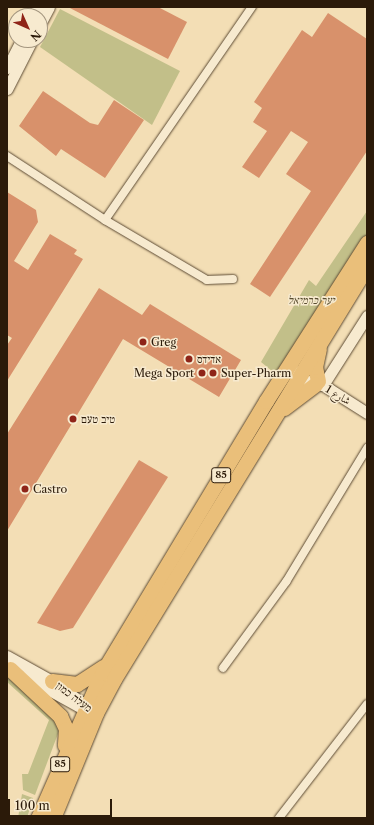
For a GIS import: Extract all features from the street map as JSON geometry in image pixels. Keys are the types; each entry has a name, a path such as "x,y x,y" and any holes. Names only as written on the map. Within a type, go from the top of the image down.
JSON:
{"highway":[{"name":"85","path":"38,818 60,764 89,709 265,427 367,243"},
{"name":"85","path":"53,818 89,709 108,662 296,370 322,338 367,266"},
{"path":"265,427 292,399 319,384 316,360 322,338"},
{"path":"52,681 77,684 108,662"},
{"path":"8,664 60,716 66,739 60,764"}],"street":[{"path":"105,220 252,7"},
{"path":"7,68 17,48"},
{"path":"7,89 28,48"},
{"path":"7,156 105,220 207,280 233,279"},
{"path":"319,384 367,316"},
{"name":"شارع 1","path":"296,370 367,413"},
{"path":"223,668 286,582 367,448"},
{"name":"מעלה כמון","path":"8,664 89,709"},
{"name":"מעלה כמון","path":"8,664 52,681 89,709"},
{"path":"279,818 367,704"}],"green space":[{"path":"60,9 180,71 152,125 41,48 48,48 48,32"},
{"name":"יער כרמיאל","path":"367,211 367,236 278,376 261,362 309,280 316,286"},
{"path":"7,675 52,713 59,731 35,795 23,790 22,774 28,774 49,720 7,682"},
{"path":"22,794 33,798 27,818 18,818"}],"building":[{"path":"68,7 158,7 187,22 168,59"},
{"path":"328,13 367,39 367,151 270,297 250,284 311,191 286,174 308,142 291,131 259,178 242,167 267,131 253,122 262,108 254,102 302,30 312,37"},
{"path":"43,91 90,123 98,125 114,100 144,120 105,178 61,149 56,156 19,126"},
{"path":"7,192 36,210 38,222 14,261 28,270 50,234 77,250 74,254 83,259 7,381 7,345 12,338 7,335"},
{"path":"99,288 142,315 150,304 241,360 219,397 123,339 7,531 7,434"},
{"path":"139,460 168,477 73,628 60,631 37,623"}],"place":[{"name":"Greg","path":"143,342"},
{"name":"אדידס","path":"189,359"},
{"name":"Mega Sport","path":"202,373"},
{"name":"Super-Pharm","path":"213,373"},
{"name":"טיב טעם","path":"73,419"},
{"name":"Castro","path":"25,489"}]}
